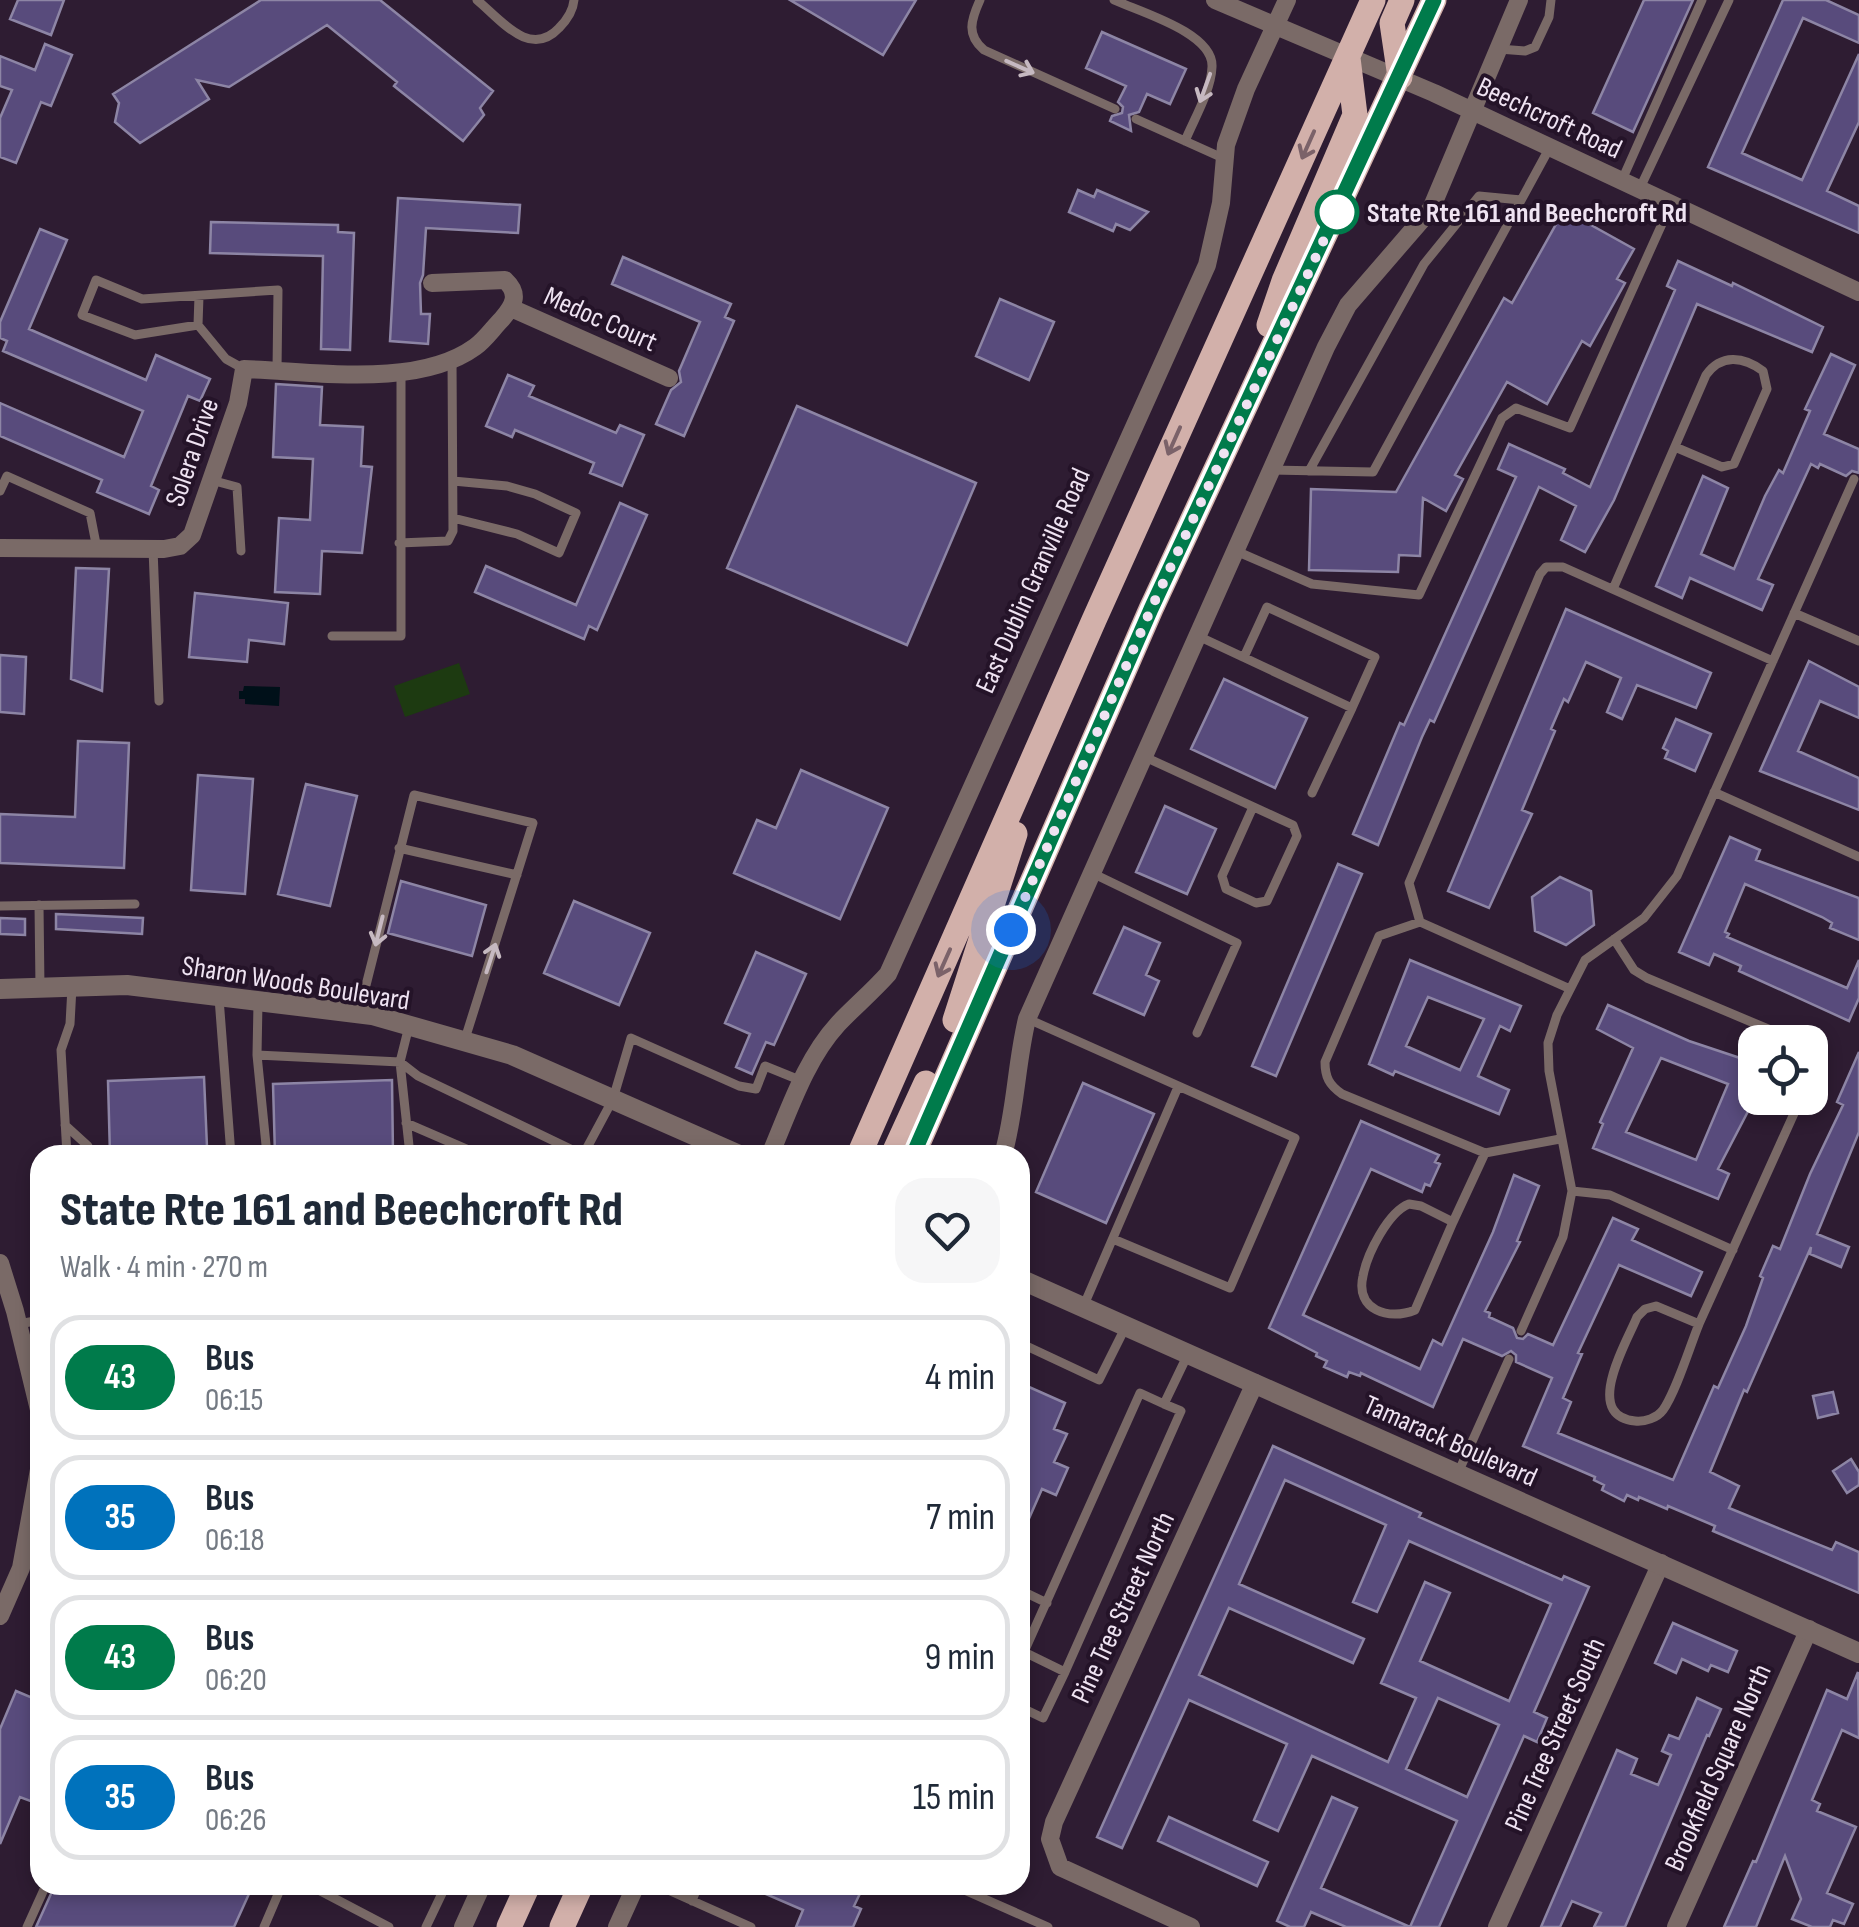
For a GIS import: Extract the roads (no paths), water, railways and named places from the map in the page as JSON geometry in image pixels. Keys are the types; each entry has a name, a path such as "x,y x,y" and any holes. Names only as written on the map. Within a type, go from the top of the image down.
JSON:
{"main road":[{"path":"863,1145 1373,0"},
{"path":"1400,78 1392,22 1402,0"},
{"path":"917,1145 1151,609 1434,0"},
{"path":"1237,425 1284,282 1356,114 1347,56"},
{"path":"897,1145 959,1011 1042,738"},
{"path":"509,1927 523,1895"},
{"path":"562,1927 576,1895"}],"street":[{"name":"Beechcroft Road","path":"1215,0 1400,78 1859,292"},
{"name":"East Dublin Granville Road","path":"774,1145 802,1081 838,1024 862,1004 892,964 1206,265 1222,202 1226,145 1246,89 1287,0"},
{"path":"1007,1145 1018,1054 1027,1018 1326,347 1348,305 1431,210 1519,0"},
{"path":"244,369 401,374 438,366 476,347 516,298 506,280 432,283"},
{"name":"Medoc Court","path":"511,308 669,378"},
{"name":"Solera Drive","path":"0,548 180,546 192,535 212,480 238,404 244,369"},
{"name":"Sharon Woods Boulevard","path":"0,989 127,985 359,1014 512,1055 716,1145"},
{"path":"0,1264 30,1373"},
{"name":"Tamarack Boulevard","path":"1030,1283 1859,1653"},
{"name":"Pine Tree Street North","path":"1191,1927 1071,1874 1060,1867 1050,1839 1054,1822 1255,1383"},
{"path":"0,1616 22,1568 30,1522"},
{"name":"Pine Tree Street South","path":"1497,1927 1661,1563"},
{"name":"Brookfield Square North","path":"1676,1927 1809,1630"},
{"path":"463,1927 477,1895"},
{"path":"617,1927 631,1895"}],"lane":[{"path":"477,0 517,33 539,42 549,38 567,20 574,0"},
{"path":"980,0 971,30 973,41 984,50 1115,109"},
{"path":"1114,0 1198,38 1211,55 1212,67 1185,141"},
{"path":"1499,48 1526,51 1534,47 1549,17 1551,0"},
{"path":"1631,184 1702,0"},
{"path":"1631,184 1730,0"},
{"path":"1136,118 1225,159"},
{"path":"1271,470 1373,472 1550,147"},
{"path":"1310,471 1424,264 1479,196 1521,200"},
{"path":"1236,550 1312,584 1419,596 1502,418 1516,408 1570,428 1672,202"},
{"path":"198,325 135,335 82,315 96,280 142,299 278,290 277,370"},
{"path":"199,296 198,325 226,359 244,369"},
{"path":"1612,589 1675,447 1713,365 1735,358 1763,371 1767,389 1734,464 1722,467 1675,447"},
{"path":"399,543 448,541 453,530 452,359"},
{"path":"332,636 401,636 401,374"},
{"path":"0,491 7,476 90,513 97,549"},
{"path":"1521,1331 1563,1237 1572,1192 1549,1071 1548,1042 1568,988 1586,960 1644,918 1676,876 1854,479"},
{"path":"212,480 237,487 240,551"},
{"path":"453,518 518,534 559,553 576,513 507,486 454,482"},
{"path":"152,549 159,700"},
{"path":"1420,922 1409,882 1540,574 1555,565 1563,567 1773,660"},
{"path":"1244,657 1267,607 1375,657 1312,793"},
{"path":"1794,613 1859,641"},
{"path":"1198,636 1352,708"},
{"path":"1145,757 1293,825 1297,836 1267,901 1256,903 1226,889 1222,876 1253,807"},
{"path":"1714,792 1859,857"},
{"path":"359,1014 414,795 533,823 464,1041"},
{"path":"399,848 517,874"},
{"path":"1092,873 1237,942 1197,1032"},
{"path":"0,906 135,904"},
{"path":"39,905 40,988"},
{"path":"1560,1139 1485,1153 1342,1094 1325,1075 1325,1062 1380,936 1420,922 1568,988"},
{"path":"1614,940 1634,970 1647,978 1759,1025"},
{"path":"67,1145 61,1050 70,1024 72,987"},
{"path":"219,996 229,1145"},
{"path":"258,1001 257,1055 266,1145"},
{"path":"1027,1018 1295,1138 1230,1288 1113,1239"},
{"path":"409,1026 400,1062 409,1145"},
{"path":"588,1145 613,1100 631,1038 739,1086 756,1089 765,1066 802,1081"},
{"path":"257,1055 400,1062 418,1076 562,1145"},
{"path":"1083,1307 1178,1087"},
{"path":"1700,1324 1656,1306 1637,1317 1608,1385 1609,1401 1618,1414 1632,1422 1649,1420 1662,1411 1793,1115"},
{"path":"406,1123 457,1145"},
{"path":"66,1125 87,1145"},
{"path":"1452,1222 1409,1204 1388,1218 1362,1276 1363,1292 1371,1306 1384,1315 1400,1316 1415,1310 1485,1153"},
{"path":"1572,1192 1610,1195 1733,1250"},
{"path":"18,1324 30,1322"},
{"path":"1030,1348 1100,1380 1126,1326"},
{"path":"1164,1404 1188,1354"},
{"path":"1458,1473 1508,1358"},
{"path":"1030,1637 1140,1393 1181,1412 1042,1718 1030,1713"},
{"path":"1030,1595 1048,1603"},
{"path":"1030,1658 1065,1672"},
{"path":"27,1927 41,1895"},
{"path":"264,1927 278,1895"},
{"path":"328,1895 390,1927"},
{"path":"426,1927 441,1895"},
{"path":"680,1895 751,1927"},
{"path":"692,1900 694,1895"},
{"path":"976,1895 1048,1927"}],"place":[{"name":"State Rte 161 and Beechcroft Rd","path":"1337,212"}]}
